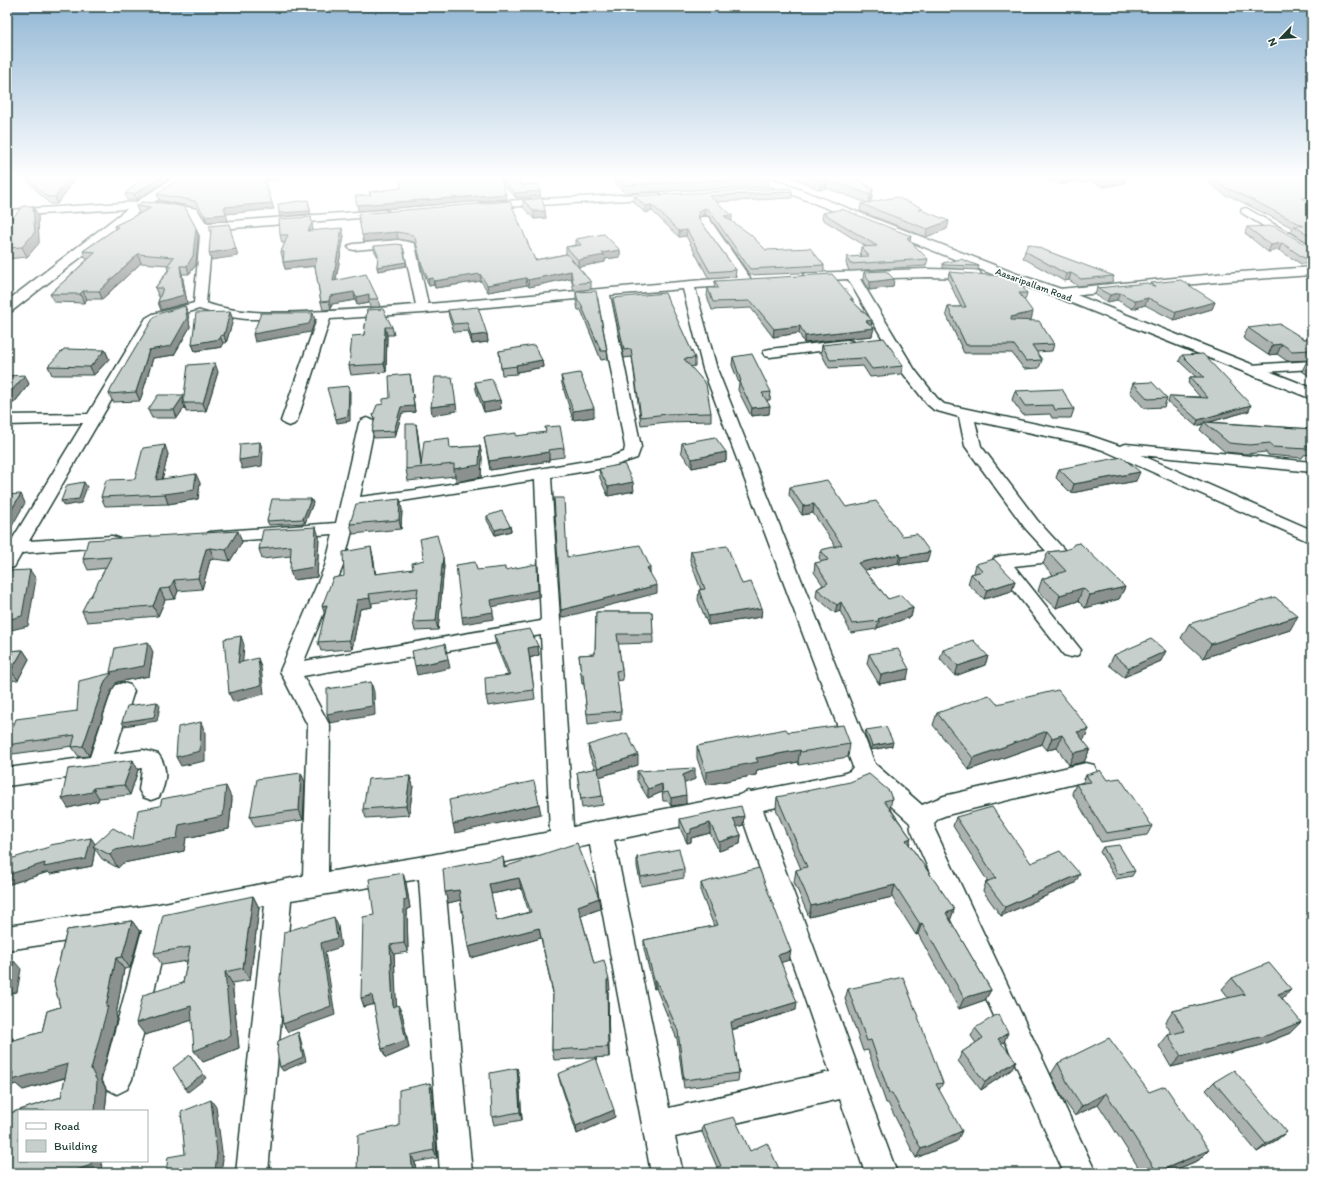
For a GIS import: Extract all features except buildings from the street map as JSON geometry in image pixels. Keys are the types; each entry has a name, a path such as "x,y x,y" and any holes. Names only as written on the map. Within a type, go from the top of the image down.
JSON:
{"main road":[{"path":"7,308 106,231"},
{"name":"Aasaripallam Road","path":"896,231 1012,277 1058,293 1312,394"}],"street":[{"path":"200,305 206,236 204,231"},
{"path":"711,231 746,281"},
{"path":"1279,231 1312,251"},
{"path":"354,247 398,244 409,245 423,309"},
{"path":"1058,293 1227,277 1312,271"},
{"path":"793,278 852,275 968,273 1012,277"},
{"path":"852,275 909,372 932,401 940,407 1088,440 1109,447 1312,537"},
{"path":"11,556 151,321 158,317 200,305 225,314 245,316 324,315 423,309 603,292 761,280"},
{"path":"688,285 710,369 865,769 922,819 923,830 1080,1173"},
{"path":"350,504 423,494 622,459 631,455 633,447 603,292"},
{"path":"289,421 324,315"},
{"path":"874,341 890,339"},
{"path":"770,353 859,343"},
{"path":"1250,369 1312,366"},
{"path":"966,414 973,446 1031,524 1060,555 1001,562 1071,650"},
{"path":"7,420 93,418"},
{"path":"290,671 334,566 350,504 367,423"},
{"path":"1109,447 1312,467"},
{"path":"543,473 562,839"},
{"path":"199,537 343,528"},
{"path":"11,556 128,541"},
{"path":"290,671 551,626"},
{"path":"290,671 319,726 315,885"},
{"path":"99,764 124,691"},
{"path":"7,777 143,759 150,760 153,764 154,770 151,790"},
{"path":"7,938 159,916 279,891 431,866 748,801 847,783 858,778 865,769"},
{"path":"922,819 930,811 944,806 1086,772"},
{"path":"748,801 881,1173"},
{"path":"600,831 667,1173"},
{"path":"431,866 456,1173"},
{"path":"252,1173 279,891"},
{"path":"117,1080 159,916"},
{"path":"658,1126 849,1082"}]}
